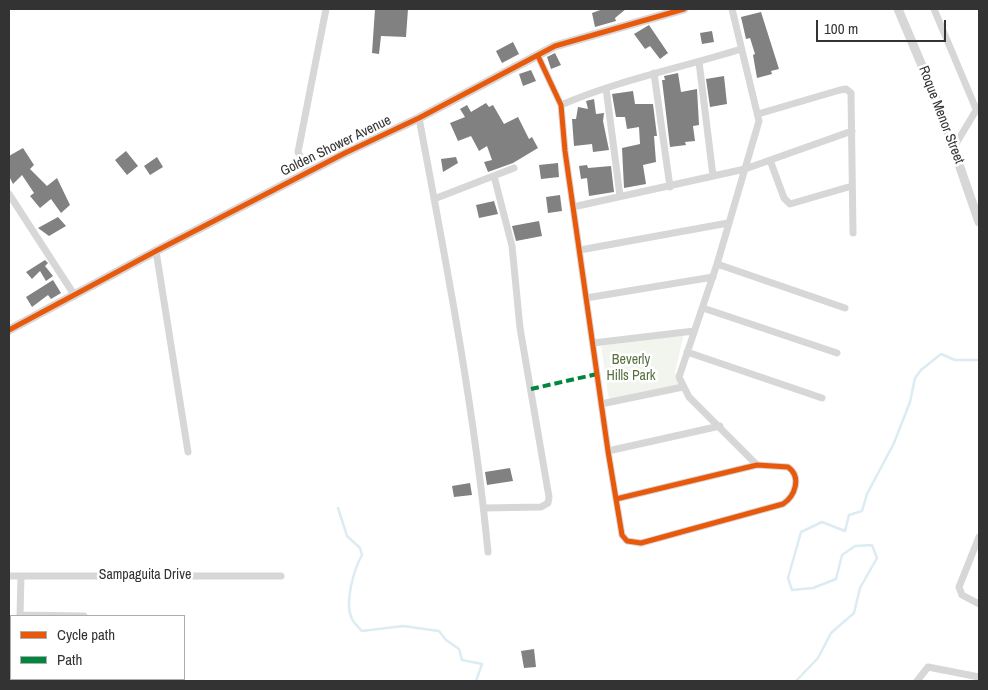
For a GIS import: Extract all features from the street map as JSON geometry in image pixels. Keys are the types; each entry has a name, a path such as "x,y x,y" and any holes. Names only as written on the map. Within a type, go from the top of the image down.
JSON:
{"street":[{"path":"308,173 298,152 326,9"},
{"name":"Golden Shower Avenue","path":"9,330 156,251 419,118 555,46 684,9"},
{"path":"732,9 758,114 756,133 728,223 718,264 680,371 683,387 697,406 720,426 757,465"},
{"name":"Roque Menor Street","path":"898,9 954,147 979,222"},
{"path":"934,9 978,107 954,147"},
{"path":"561,105 654,73 741,49"},
{"path":"538,56 561,105 561,122 573,207 608,452 622,535 627,541 641,543 783,504 791,498 795,491 796,480 792,470 781,466 757,465 616,498"},
{"path":"699,62 713,176"},
{"path":"654,73 670,187"},
{"path":"606,88 620,196"},
{"path":"758,114 846,89 853,98 852,186 854,233"},
{"path":"419,118 460,344 484,508 488,552"},
{"path":"573,207 745,169 852,131"},
{"path":"770,160 784,198 790,204 852,186"},
{"path":"434,199 514,168"},
{"path":"484,508 541,508 548,503 549,497 520,328 512,246 494,176"},
{"path":"9,194 75,296"},
{"path":"580,250 728,223"},
{"path":"156,251 188,452"},
{"path":"718,264 845,308"},
{"path":"586,298 713,277"},
{"path":"703,308 837,353"},
{"path":"593,343 694,331"},
{"path":"687,352 822,398"},
{"path":"601,404 683,387"},
{"path":"608,452 720,426"},
{"path":"979,537 960,587 962,595 966,599 979,604"},
{"name":"Sampaguita Drive","path":"9,576 281,576"},
{"path":"20,615 21,576"},
{"path":"918,681 928,667 979,677"}],"green space":[{"name":"Beverly Hills Park","path":"684,334 675,372 681,385 609,400 601,346"}],"building":[{"path":"375,9 408,9 406,37 381,36 379,54 372,53"},
{"path":"603,9 626,9 615,18 616,21 595,27 592,13"},
{"path":"761,12 779,69 771,71 772,74 757,78 753,55 755,54 750,38 746,39 741,17"},
{"path":"649,25 668,53 660,59 650,46 645,49 634,34"},
{"path":"712,31 714,42 702,44 700,33"},
{"path":"513,42 519,54 502,63 496,51"},
{"path":"555,53 561,65 551,69 547,57"},
{"path":"531,70 536,81 523,86 519,74"},
{"path":"678,73 681,92 697,89 699,125 693,126 695,141 685,142 686,145 670,147 662,80 665,80 664,76"},
{"path":"724,76 727,104 710,107 706,79"},
{"path":"633,91 635,104 653,104 657,136 654,136 656,162 643,165 646,184 624,188 622,148 640,144 639,127 627,129 625,117 616,117 612,94"},
{"path":"594,99 596,114 604,113 603,121 609,150 593,152 592,144 574,146 572,119 576,119 578,107 588,109 586,101"},
{"path":"486,103 489,107 493,105 504,124 518,117 529,139 532,137 538,148 513,163 488,172 484,162 492,160 487,146 479,151 471,136 458,141 450,123 465,117 460,109 467,105 471,112"},
{"path":"23,148 34,165 30,169 47,186 57,178 70,205 61,213 51,199 40,208 30,196 34,193 22,175 13,184 9,176 9,156"},
{"path":"126,151 138,166 127,175 115,160"},
{"path":"157,157 163,167 150,175 144,166"},
{"path":"456,157 458,163 443,172 441,159"},
{"path":"558,163 559,177 541,179 539,165"},
{"path":"587,165 588,168 611,166 614,192 589,196 587,178 581,179 579,166"},
{"path":"560,195 562,211 548,213 546,197"},
{"path":"494,201 498,214 479,218 476,205"},
{"path":"58,217 66,226 49,236 38,228"},
{"path":"539,221 542,236 516,241 512,226"},
{"path":"45,260 48,263 45,266 53,276 46,281 40,271 32,279 26,272"},
{"path":"53,280 61,293 51,299 48,295 32,307 26,297"},
{"path":"510,468 513,481 487,485 485,472"},
{"path":"470,483 472,495 454,497 452,486"},
{"path":"534,649 536,667 524,668 521,651"}],"waterway":[{"path":"796,681 818,658 831,633 854,613 860,588 877,558 872,545 855,546 842,555 836,579 813,588 792,590 788,578 801,532 822,522 845,531 849,515 862,511 867,494 894,443 910,402 915,378 921,370 941,354 955,360 979,360"},
{"path":"338,508 347,536 360,548 362,555 353,577 349,604 355,624 362,631 403,626 439,631 446,640 459,649 462,660 482,664 476,681"}],"marked path":[{"path":"531,389 597,374"}],"cycle path":[{"path":"9,330 156,251 345,153 419,118 555,46 684,9"},
{"path":"538,56 561,105 565,151 608,451 622,535 627,541 641,543 783,504 794,491 796,481 795,476 788,467 757,465 616,499"}]}
